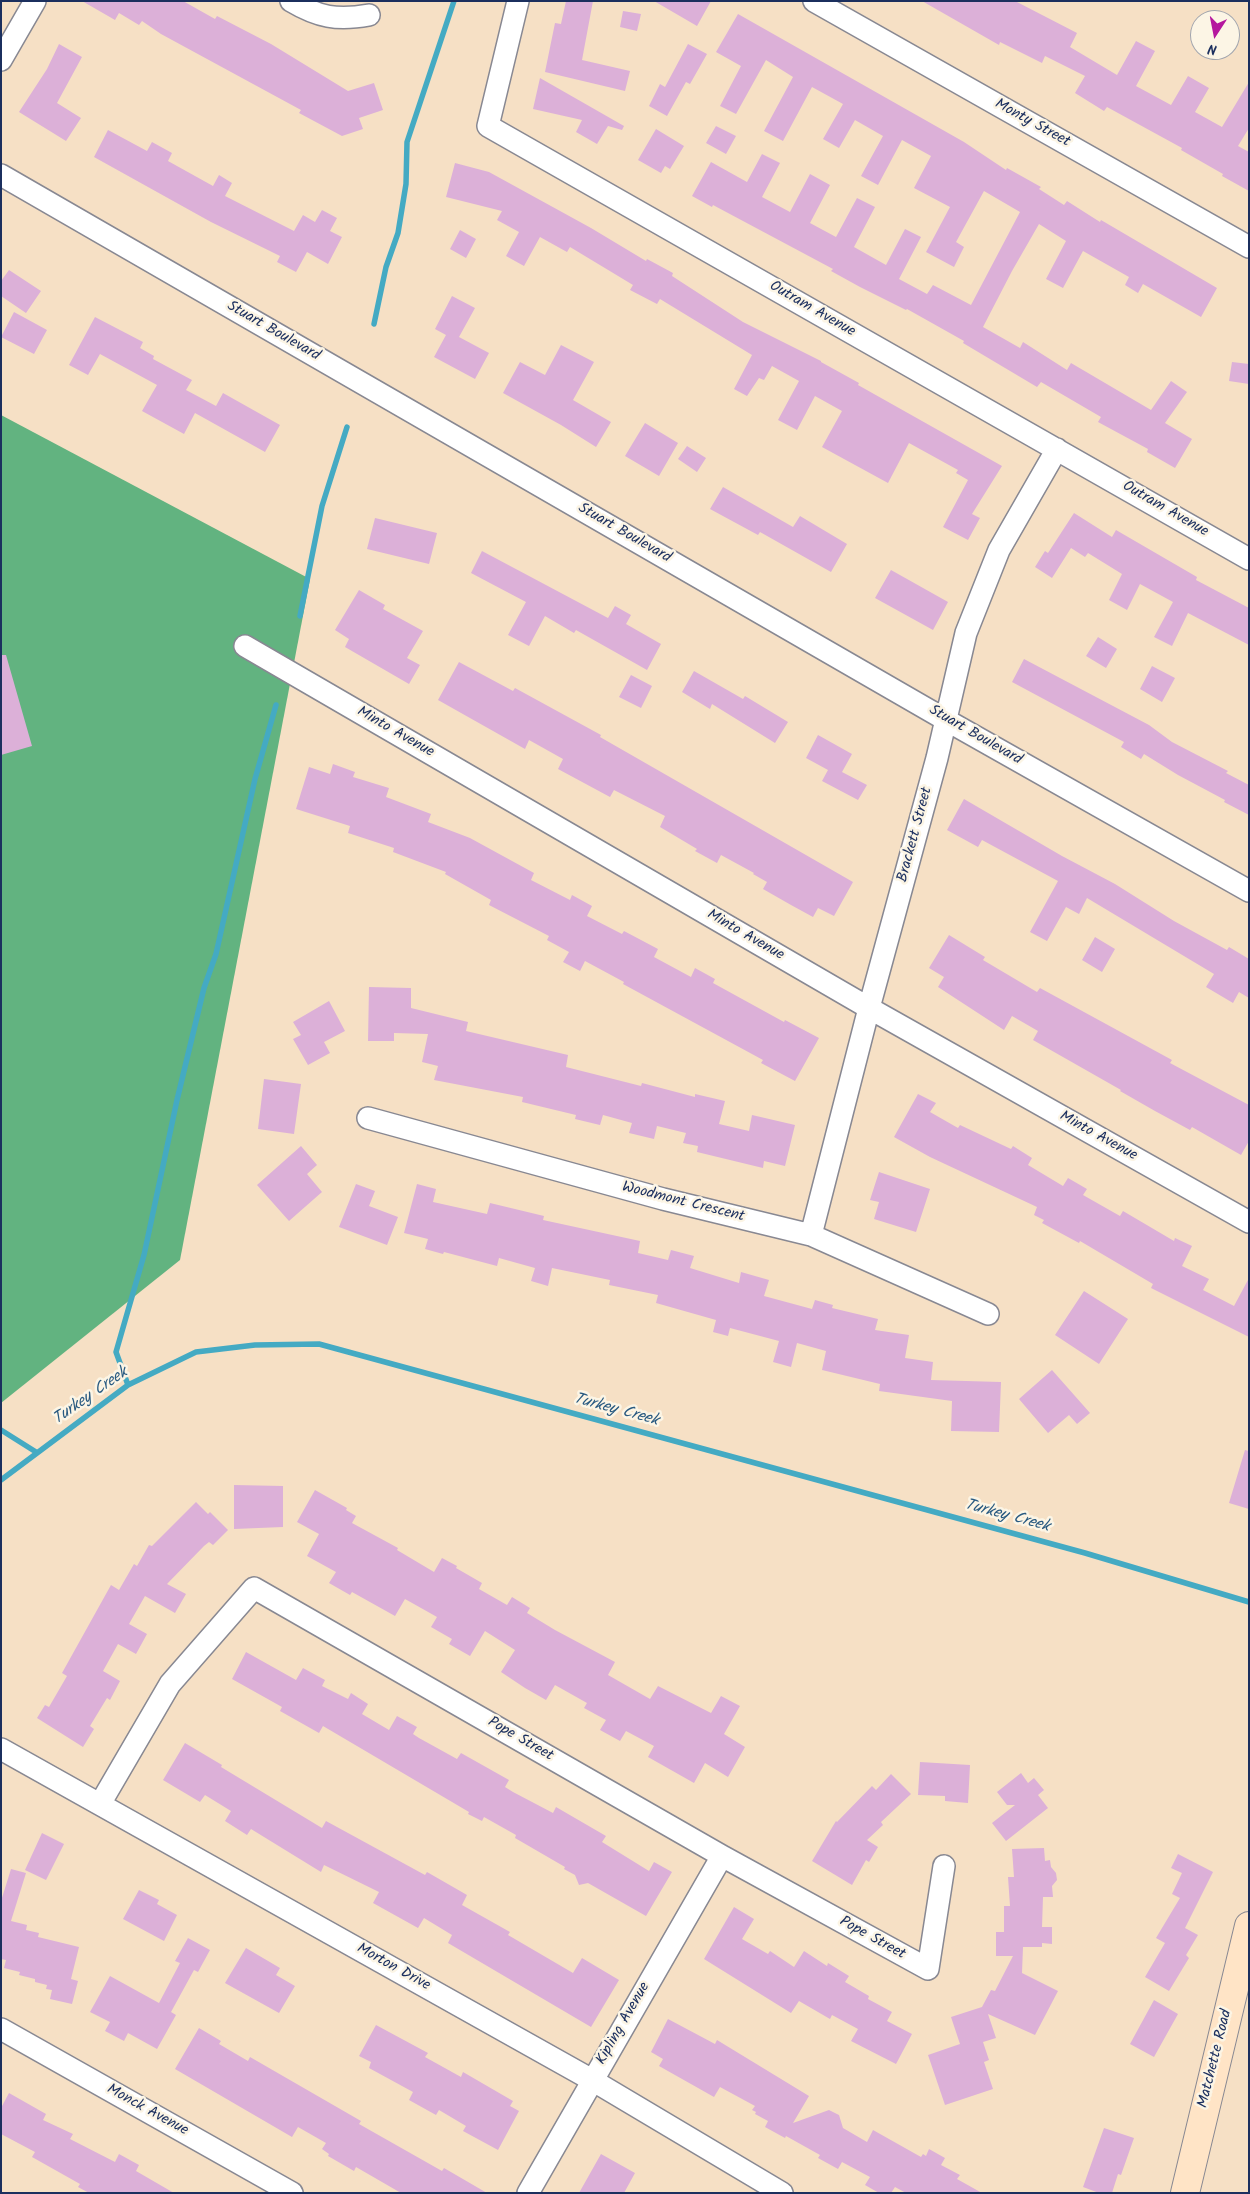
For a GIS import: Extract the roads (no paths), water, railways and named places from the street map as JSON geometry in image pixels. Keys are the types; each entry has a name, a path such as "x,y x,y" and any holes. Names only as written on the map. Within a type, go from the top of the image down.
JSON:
{"street":[{"path":"1,60 36,1"},
{"path":"291,1 322,16 340,19 369,15"},
{"name":"Outram Avenue","path":"518,1 488,126 1249,559"},
{"name":"Monty Street","path":"814,1 1249,247"},
{"name":"Stuart Boulevard","path":"1,175 946,720 1249,891"},
{"name":"Brackett Street","path":"811,1235 869,1008 935,767 966,633 999,550 1057,449"},
{"name":"Minto Avenue","path":"245,646 869,1008 1249,1222"},
{"name":"Woodmont Crescent","path":"368,1118 663,1200 811,1235 988,1314"},
{"name":"Pope Street","path":"100,1804 170,1684 254,1588 722,1856 928,1969 944,1866"},
{"name":"Morton Drive","path":"1,1749 592,2080 782,2193"},
{"name":"Kipling Avenue","path":"528,2193 722,1856"},
{"name":"Matchette Road","path":"1185,2193 1249,1926"},
{"name":"Monck Avenue","path":"1,2029 292,2193"}],"waterway":[{"path":"374,324 386,267 398,233 406,184 407,142 454,1"},
{"path":"300,616 322,506 347,427"},
{"path":"128,1385 116,1352 144,1255 177,1100 204,988 216,954 255,779 276,705"},
{"name":"Turkey Creek","path":"1,1480 128,1385 196,1352 255,1345 319,1344 1085,1553 1249,1602"},
{"path":"1,1430 36,1452"}]}
